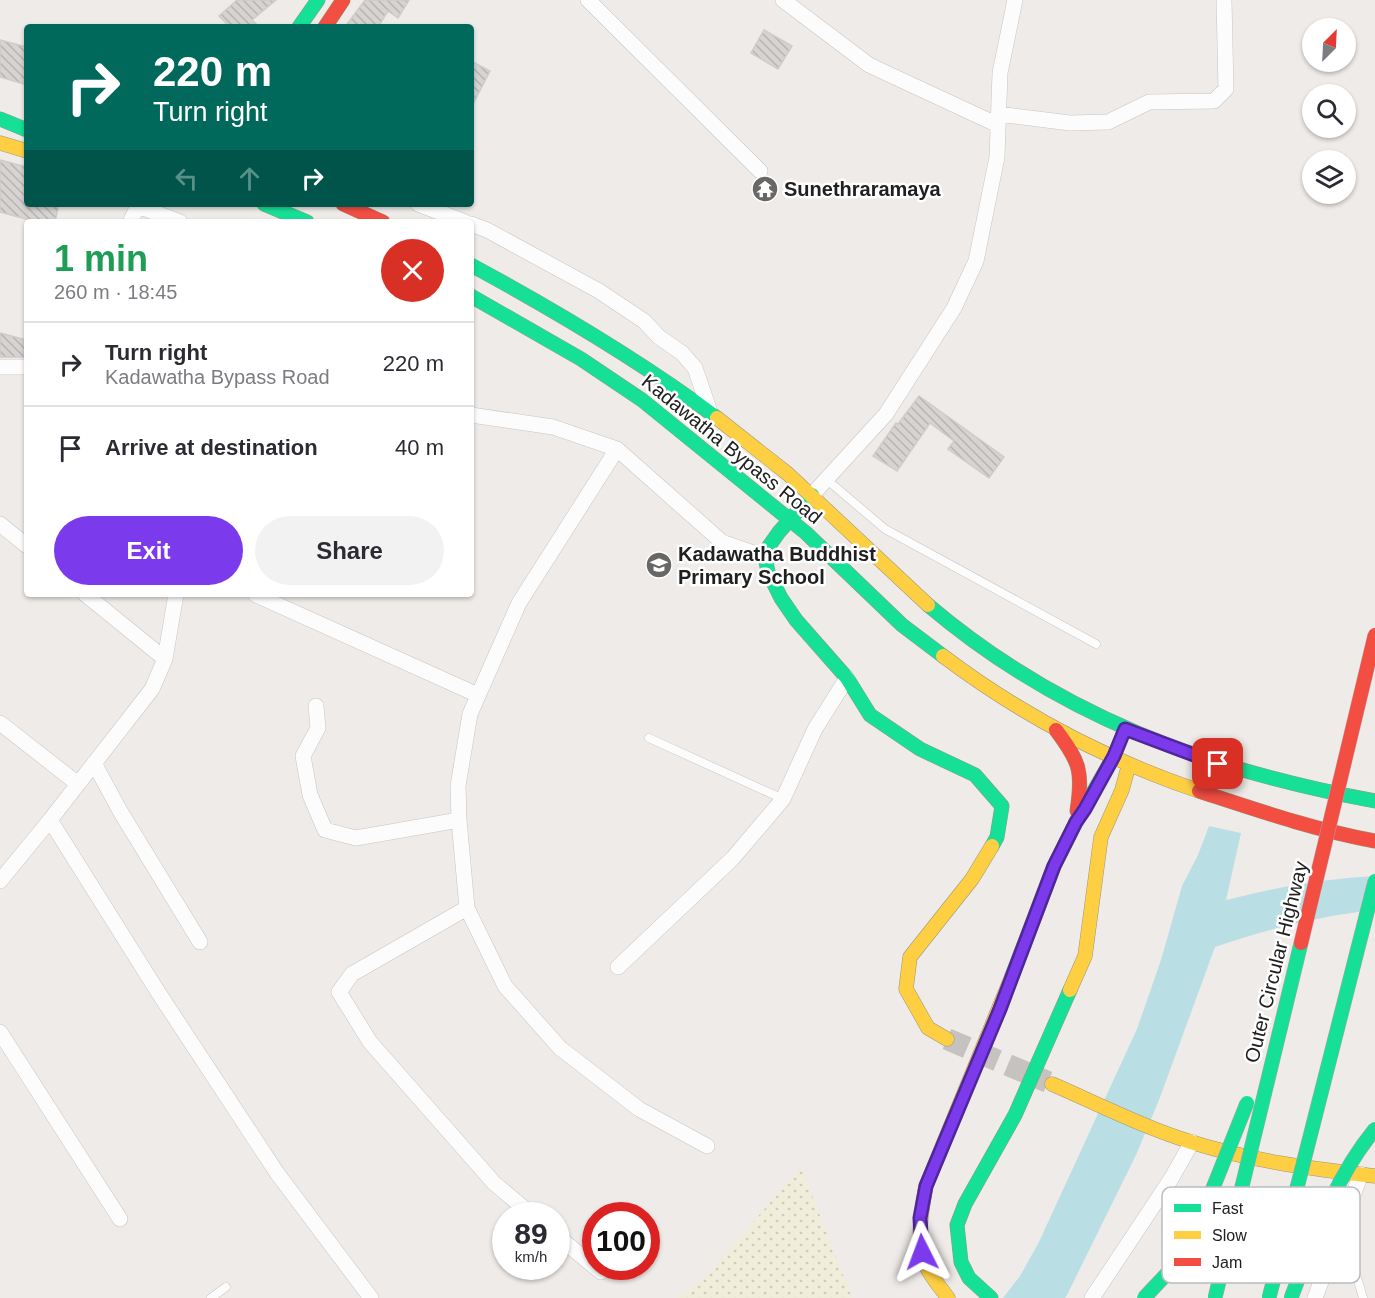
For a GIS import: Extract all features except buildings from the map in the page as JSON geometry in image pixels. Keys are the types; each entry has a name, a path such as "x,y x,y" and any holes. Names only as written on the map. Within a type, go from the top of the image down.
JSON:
{"main road":[{"path":"301,24 318,0"},
{"path":"332,22 343,0"},
{"path":"0,119 24,121"},
{"path":"0,119 24,129"},
{"path":"0,143 24,150"},
{"path":"271,207 300,219"},
{"path":"350,207 376,219"},
{"name":"Kadawatha Bypass Road","path":"474,268 559,314 711,413 812,495 914,594 982,646 1084,710 1120,743 1135,750 1173,782 1317,828 1375,841"},
{"name":"Kadawatha Bypass Road","path":"474,298 581,358 642,400 790,519 878,603 934,651 976,681 1056,730 1120,743 1135,750 1375,801"},
{"path":"812,495 772,541 765,557 773,584 791,613 847,678 870,715 920,749 975,775 1002,806 997,837 972,879 910,957 906,989 928,1028 947,1039"},
{"name":"Outer Circular Highway","path":"1241,1187 1375,635"},
{"path":"1056,730 1073,754 1081,772 1082,783 1076,822"},
{"path":"948,1298 927,1268 922,1252 920,1218 926,1186 1000,1009 1054,866 1120,743"},
{"path":"991,1298 969,1278 961,1262 957,1225 1014,1115 1085,956 1101,837 1122,790 1135,750"},
{"path":"1297,1187 1375,881"},
{"path":"1213,1187 1283,1013"},
{"path":"1052,1084 1156,1130 1192,1142 1268,1162 1368,1175"},
{"path":"1337,1187 1360,1144 1375,1129"},
{"path":"1144,1298 1162,1279"},
{"name":"Outer Circular Highway","path":"1215,1298 1219,1283"},
{"path":"1269,1298 1273,1283"},
{"path":"1291,1298 1297,1283"}],"street":[{"path":"588,0 760,171"},
{"path":"783,0 869,65 998,119 1070,123 1108,122 1149,102 1214,101 1226,89 1224,0"},
{"path":"812,495 886,414 954,309 976,261 997,157 1000,73 1015,0"},
{"path":"144,207 173,219"},
{"path":"426,207 457,219"},
{"path":"474,225 599,291 644,321 659,337 682,353 695,368 711,413"},
{"path":"0,367 24,367"},
{"path":"474,415 553,427 617,449 722,542 765,557"},
{"path":"617,449 519,603 470,714 459,786 459,820 467,908 505,986 560,1048 639,1109 707,1146"},
{"path":"0,524 24,544"},
{"path":"89,597 165,659"},
{"path":"0,881 152,689 165,659 175,597"},
{"path":"260,597 478,695"},
{"path":"618,967 733,858 783,799 815,729 847,678"},
{"path":"316,706 318,728 303,756 310,795 325,831 356,838 459,820"},
{"path":"0,723 78,784"},
{"path":"94,763 120,811 200,942"},
{"path":"50,820 158,992 277,1173 371,1298"},
{"path":"467,908 352,974 339,992 370,1042 494,1184 516,1202"},
{"path":"0,1032 120,1219"},
{"path":"1166,1187 1192,1142"},
{"path":"1360,1192 1368,1175"},
{"path":"1092,1298 1162,1193"},
{"path":"570,1247 582,1256"},
{"path":"1315,1298 1320,1283"}],"lane":[{"path":"826,479 885,529 1096,644"},
{"path":"650,738 783,799"},
{"path":"1358,1283 1363,1298"},
{"path":"211,1298 226,1287"}],"shaded area":[{"path":"801,1167 852,1298 677,1298 702,1281"}],"water":[{"path":"1209,826 1241,833 1226,900 1300,884 1375,876 1375,910 1294,924 1215,947 1159,1100 1136,1155 1067,1295 1065,1298 1003,1298 1020,1276 1038,1244 1137,1029 1161,960 1182,886 1198,855"}],"tunnel":[{"path":"947,1039 1048,1082"}],"traffic: fast":[{"path":"301,24 318,0"},
{"path":"0,119 24,129"},
{"path":"271,207 300,219"},
{"path":"474,267 597,337 658,376 717,418"},
{"path":"474,298 581,359 642,400 806,533 902,625 943,656"},
{"path":"812,495 767,549 765,557 768,572 781,598 796,620 847,678 870,715 920,749 975,775 1002,806 997,837 992,846"},
{"path":"928,605 978,644 1030,679 1083,708 1138,733 1195,755 1253,773 1375,801"},
{"path":"1012,976 1054,866 1114,756"},
{"path":"1297,1187 1375,881"},
{"path":"1242,1187 1301,943"},
{"path":"991,1298 969,1278 961,1262 957,1225 965,1204 1015,1115 1070,990"},
{"path":"1213,1187 1247,1103"},
{"path":"1337,1187 1375,1129"},
{"path":"1144,1298 1162,1279"},
{"path":"1215,1298 1219,1283"},
{"path":"1269,1298 1273,1283"},
{"path":"1291,1298 1297,1283"}],"traffic: slow":[{"path":"0,143 24,150"},
{"path":"717,418 788,474 928,605"},
{"path":"943,656 1003,697 1065,734 1131,765 1199,791"},
{"path":"1070,990 1085,956 1101,837 1122,790 1129,764"},
{"path":"947,1039 928,1028 906,989 910,957 972,879 992,846"},
{"path":"948,1298 926,1266 923,1256 920,1226 922,1206 926,1186 1012,976"},
{"path":"1052,1084 1121,1115 1214,1149 1282,1164 1375,1176"}],"traffic: jam":[{"path":"327,24 343,0"},
{"path":"350,207 376,219"},
{"path":"1301,943 1375,635"},
{"path":"1056,730 1075,759 1078,768 1080,786 1077,811"},
{"path":"1199,791 1308,825 1375,841"}],"place":[{"name":"Sunethraramaya","path":"765,189"},
{"name":"Kadawatha Buddhist Primary School","path":"659,565"}],"route":[{"path":"922,1252 920,1218 926,1186 1000,1009 1054,866 1114,756 1125,729 1218,764"}]}
